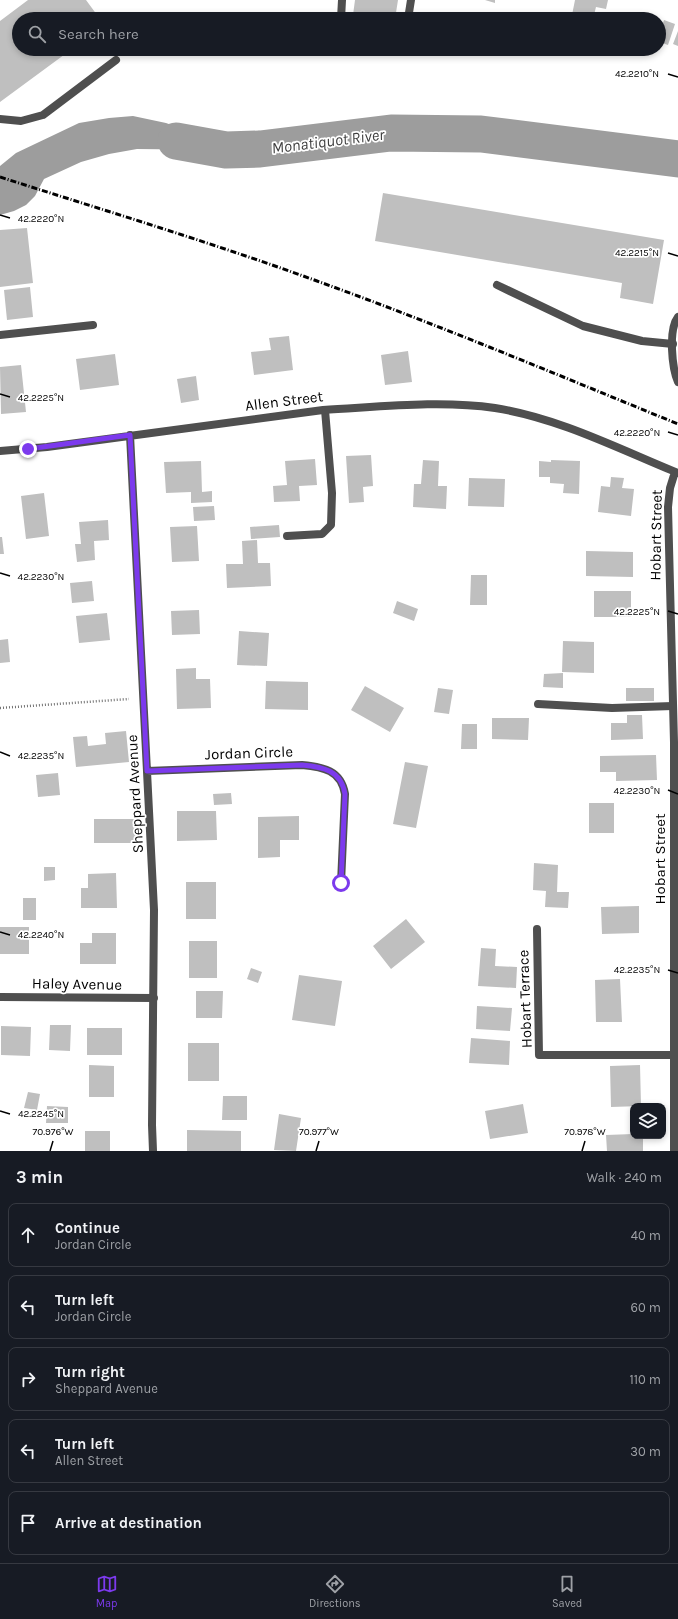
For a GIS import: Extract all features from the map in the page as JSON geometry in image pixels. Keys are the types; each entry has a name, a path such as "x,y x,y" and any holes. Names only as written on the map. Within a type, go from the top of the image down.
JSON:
{"street":[{"path":"341,12 342,0"},
{"path":"409,12 410,0"},
{"path":"0,119 21,121 43,115 116,60"},
{"path":"497,285 583,326 642,341 673,344"},
{"path":"678,317 674,326 673,344 674,372 678,382"},
{"path":"0,335 93,325"},
{"name":"Allen Street","path":"0,451 47,447 325,410 428,405 495,408 530,416 571,429 676,473"},
{"path":"287,536 322,534 331,525 332,493 325,410"},
{"name":"Sheppard Avenue","path":"130,435 154,910 153,1151"},
{"name":"Hobart Street","path":"674,1151 675,1055 673,706 668,507 670,488 676,473"},
{"path":"538,704 612,708 673,706"},
{"name":"Jordan Circle","path":"147,771 302,765 330,771 341,781 345,794 341,883"},
{"name":"Hobart Terrace","path":"537,930 539,1055 675,1055"},
{"name":"Haley Avenue","path":"0,996 154,998"}],"path":[{"path":"0,708 144,698"}],"shaded area":[{"path":"133,116 166,123 188,131 226,150 137,149 109,154 81,162 44,179 35,196 26,205 14,211 0,215 0,166 16,153 79,123"}],"building":[{"path":"28,0 86,0 95,12 12,12"},
{"path":"355,0 398,0 396,12 353,12"},
{"path":"485,0 495,0 495,3"},
{"path":"575,0 608,0 606,9 596,7 595,12 573,12"},
{"path":"12,12 12,56 62,56 0,102 0,21"},
{"path":"666,21 675,24 668,45 666,44"},
{"path":"678,31 678,46 673,44"},
{"path":"383,193 664,240 653,304 620,298 622,283 375,241"},
{"path":"27,228 33,283 0,287 0,230"},
{"path":"30,287 33,317 7,320 4,290"},
{"path":"289,336 293,370 254,375 251,352 271,350 269,338"},
{"path":"408,351 412,382 385,385 381,355"},
{"path":"115,354 119,385 80,390 76,359"},
{"path":"21,365 26,412 1,414 0,367"},
{"path":"196,376 199,400 181,403 177,379"},
{"path":"371,455 373,486 363,487 364,502 349,503 346,456"},
{"path":"315,459 317,485 299,486 300,501 274,502 273,486 287,485 285,461"},
{"path":"423,460 439,461 438,486 447,486 446,509 413,507 414,484 421,484"},
{"path":"551,460 580,461 579,494 563,493 564,484 550,483 550,477 539,477 539,461 551,462"},
{"path":"201,461 202,492 212,491 212,502 191,503 191,492 166,493 164,462"},
{"path":"611,477 624,478 622,488 634,489 631,516 598,512 601,486 610,487"},
{"path":"469,478 505,479 504,507 468,506"},
{"path":"44,493 49,536 26,539 21,496"},
{"path":"214,506 215,520 194,521 193,507"},
{"path":"108,520 109,540 94,541 95,560 77,562 75,544 81,544 79,522"},
{"path":"279,525 280,537 251,539 250,527"},
{"path":"197,526 199,561 172,562 170,527"},
{"path":"0,537 2,537 4,554 0,554"},
{"path":"257,540 258,563 270,563 271,586 227,588 226,564 243,564 242,541"},
{"path":"586,551 633,552 633,577 586,576"},
{"path":"471,575 487,575 487,605 470,605"},
{"path":"92,581 94,601 72,603 70,583"},
{"path":"594,591 631,591 631,617 594,617"},
{"path":"397,601 418,609 414,621 393,613"},
{"path":"199,610 200,634 172,635 171,611"},
{"path":"107,613 110,640 79,643 76,616"},
{"path":"239,631 269,633 267,666 237,665"},
{"path":"8,639 10,662 0,663 0,640"},
{"path":"563,641 594,642 594,673 562,672"},
{"path":"196,668 196,679 210,679 211,708 177,709 176,669"},
{"path":"563,673 563,688 543,687 544,674"},
{"path":"266,681 308,682 308,710 265,709"},
{"path":"365,686 404,708 390,732 351,710"},
{"path":"438,688 453,690 449,714 434,712"},
{"path":"626,688 654,688 654,701 626,701"},
{"path":"627,715 642,715 643,739 611,740 611,723 627,723"},
{"path":"492,718 529,718 528,740 492,739"},
{"path":"462,724 477,724 477,749 461,749"},
{"path":"126,731 129,762 76,767 73,737 87,736 88,746 106,744 105,733"},
{"path":"656,755 657,780 616,781 616,772 600,772 600,756"},
{"path":"405,762 428,766 416,828 393,824"},
{"path":"58,773 60,795 38,797 36,775"},
{"path":"231,793 232,804 214,805 213,794"},
{"path":"589,803 614,803 614,833 589,833"},
{"path":"177,811 216,811 217,840 177,841"},
{"path":"299,816 299,840 280,840 280,857 258,858 258,817"},
{"path":"94,819 136,819 136,843 94,843"},
{"path":"534,863 558,865 557,892 569,892 568,908 545,907 546,891 533,890"},
{"path":"44,867 55,867 55,880 44,881"},
{"path":"116,873 117,908 81,908 81,888 88,888 88,874"},
{"path":"186,882 216,882 216,919 186,919"},
{"path":"23,898 36,898 36,920 23,920"},
{"path":"639,906 639,933 602,934 601,907"},
{"path":"406,919 425,942 391,969 373,946"},
{"path":"0,927 29,927 29,954 0,954"},
{"path":"92,933 116,933 116,964 80,964 80,943 92,943"},
{"path":"189,941 217,941 217,978 189,978"},
{"path":"481,948 496,949 495,966 517,967 516,988 478,986"},
{"path":"251,968 262,972 258,983 247,979"},
{"path":"299,975 342,981 335,1026 292,1020"},
{"path":"620,979 622,1022 596,1022 595,980"},
{"path":"196,991 223,991 222,1018 196,1018"},
{"path":"477,1006 512,1008 510,1031 476,1029"},
{"path":"50,1025 71,1025 70,1051 49,1050"},
{"path":"1,1026 31,1027 30,1056 1,1055"},
{"path":"87,1028 122,1028 122,1055 87,1055"},
{"path":"471,1038 510,1041 509,1065 469,1063"},
{"path":"188,1043 219,1043 219,1081 188,1081"},
{"path":"89,1065 114,1066 114,1097 89,1097"},
{"path":"640,1065 641,1103 630,1103 630,1106 611,1107 610,1066"},
{"path":"28,1092 40,1094 37,1110 24,1108"},
{"path":"223,1096 247,1096 247,1120 222,1120"},
{"path":"523,1104 528,1133 490,1139 485,1111"},
{"path":"47,1106 68,1107 68,1123 46,1123"},
{"path":"279,1114 301,1118 296,1151 274,1150"},
{"path":"187,1130 241,1131 241,1151 187,1151"},
{"path":"85,1131 110,1131 110,1151 85,1151"},
{"path":"630,1134 630,1139 643,1139 643,1151 607,1151 606,1135"}],"waterway":[{"name":"Monatiquot River","path":"176,141 226,150 260,149 391,133 481,134 678,159"}],"railway":[{"path":"0,177 199,240 317,281 453,333 678,424"}],"route":[{"path":"28,449 130,435 133,464 147,771 302,765 330,771 341,781 345,794 341,883"}]}
